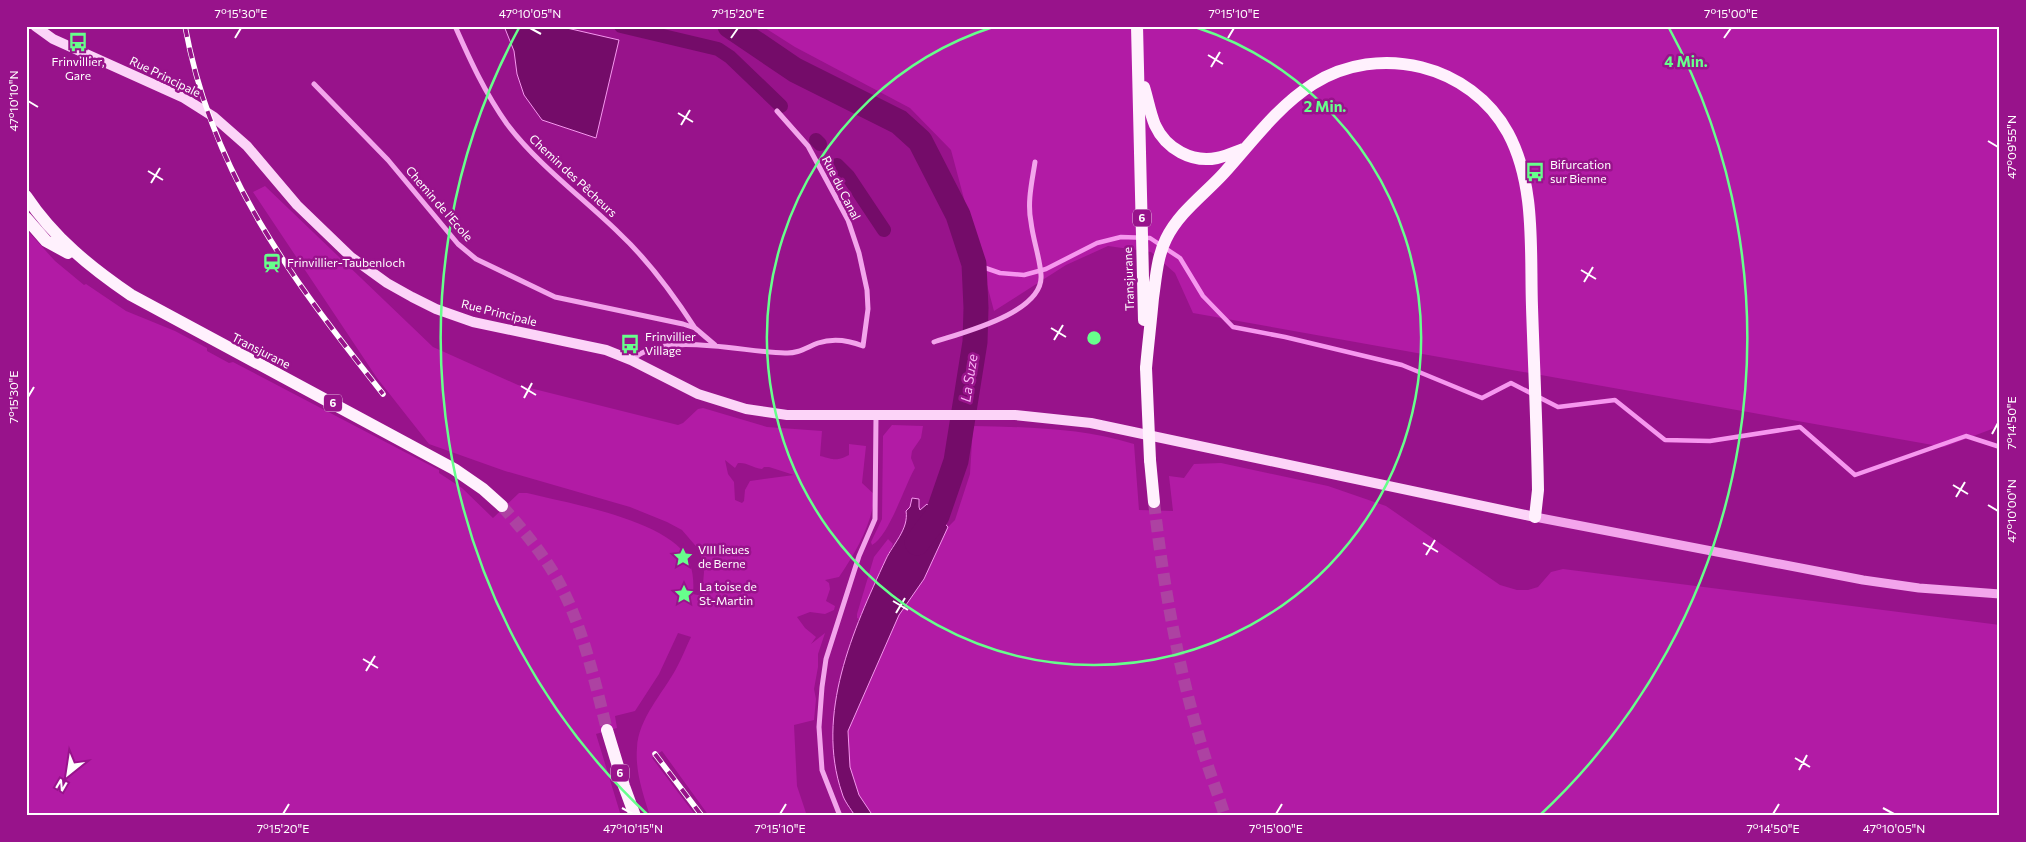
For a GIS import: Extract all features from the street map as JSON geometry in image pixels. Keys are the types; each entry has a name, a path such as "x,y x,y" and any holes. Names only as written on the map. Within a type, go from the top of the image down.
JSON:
{"main road":[{"name":"Rue Principale","path":"35,26 53,39 184,98 222,123 247,146 297,205 322,231 351,257 387,283 436,309 473,322 589,345 631,360 703,396 746,409 787,415 1012,416 1053,418 1091,423 1535,517"},
{"name":"Transjurane","path":"1137,26 1146,368 1153,497"},
{"path":"1146,368 1156,271 1165,240 1182,216 1225,172 1243,149 1303,91 1334,73 1354,66 1378,62 1415,65 1446,75 1465,86 1482,100 1507,132 1522,170 1528,202 1531,272 1538,463 1535,517"},
{"path":"1139,68 1155,125 1161,136 1173,148 1187,155 1205,158 1217,158 1243,149"},
{"name":"Transjurane","path":"26,196 52,231 83,261 131,295 454,469 483,489 502,506"},
{"path":"26,218 46,241 83,261"},
{"name":"6","path":"607,730 624,786 636,816"}],"street":[{"name":"Chemin des Pêcheurs","path":"455,26 478,78 508,124 555,175 620,233 643,258 664,282 695,328"},
{"name":"Chemin de l'Ecole","path":"314,84 388,160 458,244 476,259 555,297 663,319 695,328 715,345"},
{"name":"Rue du Canal","path":"715,345 787,354 834,340 850,341 863,346 868,309 867,290 859,253 848,220 808,146 777,111"},
{"path":"934,342 989,324 1028,301 1037,291 1041,276 1029,206 1035,162"},
{"path":"631,360 642,352 656,347 715,345"},
{"path":"840,816 822,770 819,727 822,687 826,659 858,556 875,519 876,416"},
{"path":"1535,517 1863,580 1928,589 2000,594"}],"shaded area":[{"path":"504,26 558,26 619,40 596,138 542,120 524,95 517,74 514,51"},
{"path":"762,26 2000,26 2000,426 1944,447 1193,313 1175,273 1151,252 1108,246 1066,265 994,311 951,150 910,108 795,47"},
{"path":"265,186 433,347 518,385 678,425 683,423 698,409 703,408 767,427 822,431 820,456 831,459 841,459 849,455 849,444 866,446 862,483 875,495 873,506 862,538 845,568 839,577 825,580 829,583 830,589 826,601 835,606 834,610 825,614 810,612 797,617 805,628 816,637 811,644 825,633 818,654 814,689 816,699 814,720 794,725 797,786 807,816 709,816 662,751 652,758 696,816 650,816 638,774 638,737 646,717 676,669 691,637 678,633 659,674 635,711 615,716 617,728 596,734 621,816 26,816 26,229 55,261 84,285 86,284 126,311 175,331 207,348 207,351 229,363 233,362 439,470 439,473 462,488 493,518 519,493 527,493 618,516 664,536 680,548 690,563 693,578 693,594 702,596 704,572 700,551 682,530 630,507 505,471 429,444 377,378 253,192","holes":["725,460 735,468 738,463 741,463 762,469 769,467 794,475 750,481 745,490 742,503 735,500 734,482 728,474"]},
{"path":"892,425 923,426 921,438 912,451 911,458 915,468 890,522 878,540 872,545 871,542 882,519 883,436"},
{"path":"973,426 1034,428 1074,432 1134,444 1139,510 1173,511 1169,476 1184,478 1194,464 1221,463 1328,486 1386,506 1500,585 1517,590 1528,590 1538,587 1551,572 1563,569 2000,625 2000,816 873,816 859,795 850,767 848,731 899,615 924,579 945,530 955,520 970,474"},
{"path":"912,498 919,499 920,510 927,504 948,527 924,579 899,615 848,731 850,767 859,795 873,816 855,816 843,796 835,763 833,733 835,703 850,643 886,559 903,530 906,511 910,507"},
{"path":"888,539 893,544 859,619 857,614 874,557"}],"waterway":[{"path":"621,26 718,49 730,57 781,106"},
{"name":"La Suze","path":"730,26 795,70 899,122 920,141 958,215 974,264 975,342 956,461 937,516 917,543"},
{"path":"816,140 820,144"},
{"path":"837,165 848,176 884,230"},
{"path":"974,264 1000,273 1024,275 1046,269 1097,243 1121,237 1150,238 1180,258 1203,296 1233,327 1285,337 1402,365 1482,398 1511,383 1558,407 1615,400 1665,440 1710,441 1800,427 1855,475 1966,436 2000,447"}],"tunnel":[{"path":"1154,502 1166,592 1184,681 1203,750 1225,816"},
{"path":"502,506 544,558 565,595 586,651 607,730"}],"railway":[{"path":"185,26 198,80 215,130 236,178 260,223 317,309 383,394"},
{"path":"655,754 702,816"}],"place":[{"name":"Frinvillier, Gare","path":"78,42"},
{"name":"Bifurcation sur Bienne","path":"1535,172"},
{"name":"Frinvillier-Taubenloch","path":"272,263"},
{"name":"Frinvillier Village","path":"630,344"},
{"name":"VIII lieues de Berne","path":"683,557"},
{"name":"La toise de St-Martin","path":"684,594"}]}
